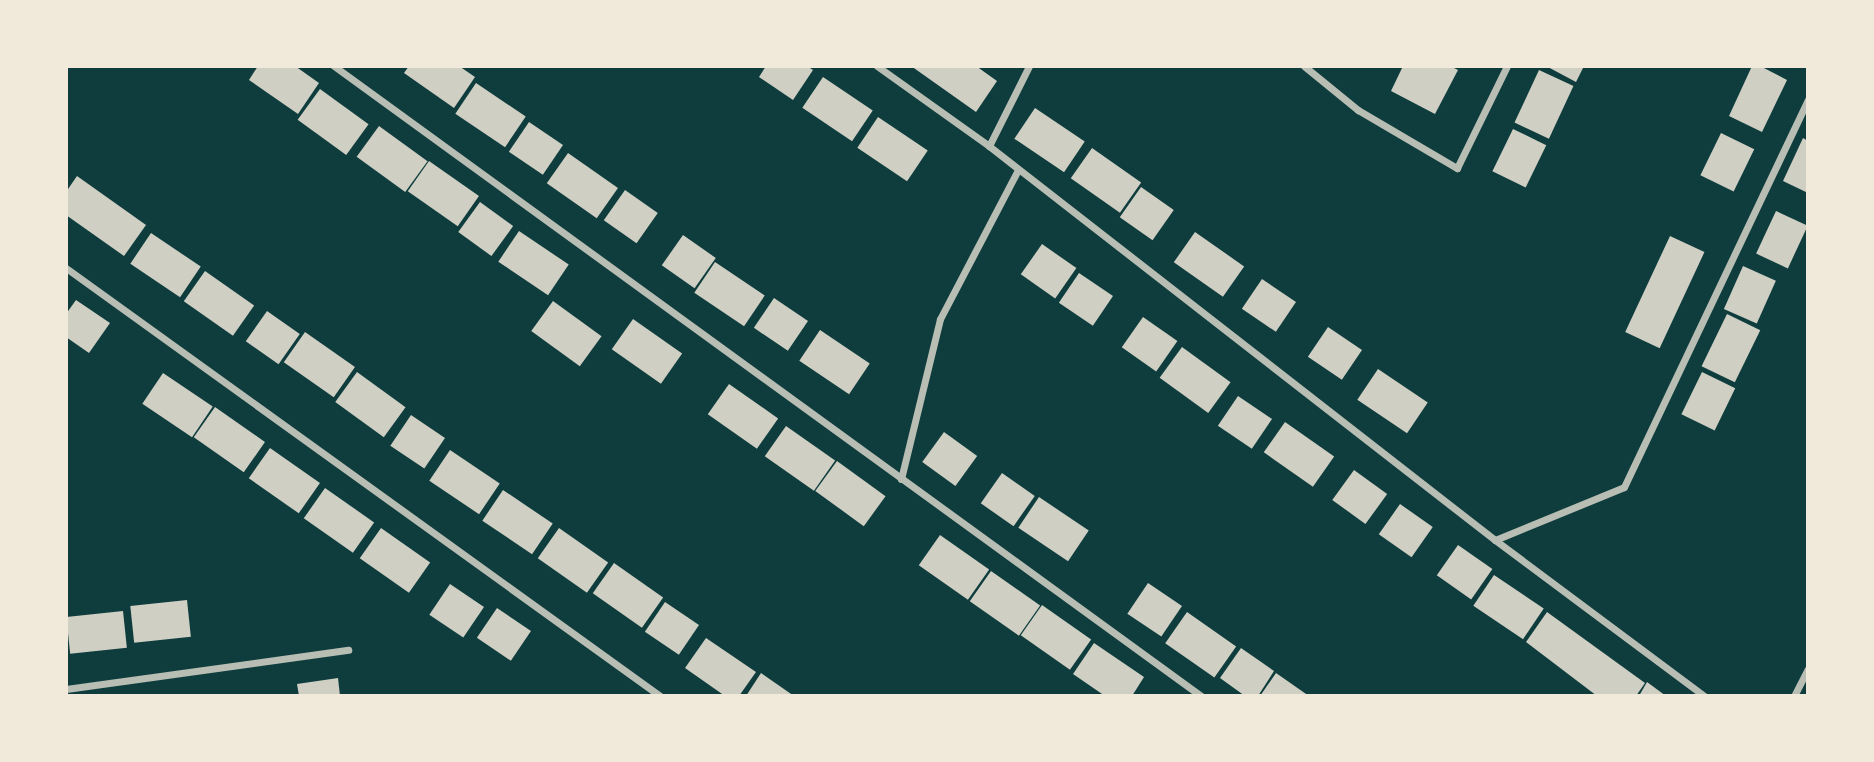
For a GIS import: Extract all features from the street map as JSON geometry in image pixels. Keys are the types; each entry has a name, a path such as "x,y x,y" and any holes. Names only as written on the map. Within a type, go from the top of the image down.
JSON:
{"street":[{"path":"334,66 1201,695"},
{"path":"877,66 989,146 1495,540 1704,695"},
{"path":"989,146 1029,66"},
{"path":"1304,66 1357,110 1458,168 1507,66"},
{"path":"1495,540 1624,487 1808,100"},
{"path":"901,479 940,319 1018,170"},
{"path":"66,268 660,695"},
{"path":"66,689 348,650"},
{"path":"1794,695 1808,669"}],"building":[{"path":"258,66 295,66 319,83 298,114 249,80"},
{"path":"409,66 459,66 475,77 454,108 404,73"},
{"path":"766,66 807,66 813,70 793,100 759,77"},
{"path":"911,66 976,66 997,81 976,112"},
{"path":"1403,66 1450,66 1458,70 1435,114 1391,91"},
{"path":"1546,66 1584,66 1576,82"},
{"path":"1752,66 1760,66 1787,80 1762,132 1729,116"},
{"path":"1539,70 1573,86 1549,139 1514,123"},
{"path":"823,77 873,111 852,141 802,108"},
{"path":"476,83 526,117 505,147 455,114"},
{"path":"320,89 369,124 346,155 298,120"},
{"path":"1035,108 1085,142 1064,172 1014,139"},
{"path":"878,117 928,151 907,181 857,148"},
{"path":"529,122 563,145 543,175 509,152"},
{"path":"379,126 428,161 405,192 357,157"},
{"path":"1513,129 1546,145 1526,187 1492,171"},
{"path":"1721,133 1754,149 1734,191 1700,175"},
{"path":"1803,138 1808,141 1808,193 1783,181"},
{"path":"1092,148 1141,182 1120,213 1071,178"},
{"path":"568,153 618,188 597,218 547,183"},
{"path":"429,161 479,196 458,226 408,191"},
{"path":"77,176 146,225 124,256 66,215 66,192"},
{"path":"1141,187 1174,210 1153,240 1120,217"},
{"path":"625,190 658,213 637,243 604,220"},
{"path":"480,202 513,226 491,256 458,232"},
{"path":"1776,211 1808,226 1788,268 1756,254"},
{"path":"519,231 569,265 548,295 498,262"},
{"path":"1195,232 1244,266 1223,297 1174,262"},
{"path":"151,233 201,267 180,297 130,264"},
{"path":"683,235 716,258 695,288 662,265"},
{"path":"1670,236 1704,252 1660,348 1625,332"},
{"path":"1042,244 1076,268 1055,298 1021,274"},
{"path":"715,262 765,296 744,326 694,293"},
{"path":"1743,266 1776,281 1757,324 1724,309"},
{"path":"205,271 254,305 233,336 184,301"},
{"path":"1079,273 1113,296 1093,326 1059,303"},
{"path":"1262,279 1296,302 1276,332 1242,309"},
{"path":"774,298 808,321 788,351 754,328"},
{"path":"76,300 110,323 89,353 66,337 66,314"},
{"path":"553,301 602,336 580,366 531,331"},
{"path":"267,311 300,334 279,364 246,341"},
{"path":"1727,314 1760,330 1735,382 1702,366"},
{"path":"1143,317 1177,341 1156,371 1122,347"},
{"path":"633,319 682,353 661,384 612,349"},
{"path":"1328,327 1362,350 1342,380 1308,357"},
{"path":"820,330 870,364 849,394 799,361"},
{"path":"305,332 355,367 334,397 284,362"},
{"path":"1182,347 1231,382 1208,413 1160,378"},
{"path":"1378,369 1428,403 1407,433 1357,400"},
{"path":"357,372 406,407 384,437 335,402"},
{"path":"1702,372 1735,388 1715,430 1681,414"},
{"path":"163,373 213,407 192,437 142,404"},
{"path":"729,384 778,418 757,449 708,414"},
{"path":"1238,396 1272,419 1252,449 1218,426"},
{"path":"215,407 265,442 244,472 194,437"},
{"path":"411,415 445,438 424,469 390,446"},
{"path":"1285,422 1334,456 1313,487 1264,452"},
{"path":"786,426 835,460 814,491 765,456"},
{"path":"944,432 977,456 955,486 922,462"},
{"path":"270,448 320,483 299,513 249,478"},
{"path":"450,450 500,484 479,514 429,481"},
{"path":"837,461 886,496 864,526 815,491"},
{"path":"1354,470 1387,494 1365,524 1332,500"},
{"path":"1002,473 1035,496 1014,526 981,503"},
{"path":"325,488 374,522 353,553 304,518"},
{"path":"503,490 553,524 532,554 482,521"},
{"path":"1039,497 1089,531 1068,561 1018,528"},
{"path":"1400,504 1433,527 1412,557 1379,534"},
{"path":"381,528 430,562 409,593 360,558"},
{"path":"559,528 608,562 587,593 538,558"},
{"path":"940,535 989,569 968,600 919,565"},
{"path":"1458,545 1492,569 1471,599 1437,575"},
{"path":"614,563 663,597 642,628 593,593"},
{"path":"991,571 1040,605 1019,636 970,601"},
{"path":"1494,575 1544,609 1523,639 1473,606"},
{"path":"1148,583 1182,606 1161,637 1127,614"},
{"path":"450,584 484,607 463,638 429,615"},
{"path":"187,600 191,637 134,643 130,606"},
{"path":"665,602 699,625 679,655 645,632"},
{"path":"1042,605 1091,639 1070,670 1021,635"},
{"path":"497,608 531,631 511,661 477,638"},
{"path":"123,611 127,648 70,654 66,617"},
{"path":"1187,612 1236,646 1214,678 1165,643"},
{"path":"1547,612 1645,683 1636,696 1597,696 1526,642"},
{"path":"706,638 756,672 739,696 725,696 685,668"},
{"path":"1094,643 1144,677 1132,696 1105,696 1073,674"},
{"path":"1241,648 1274,671 1258,696 1245,696 1220,678"},
{"path":"761,673 794,696 746,696"},
{"path":"1276,673 1309,696 1260,696"},
{"path":"338,678 340,696 299,696 297,684"},
{"path":"1647,682 1666,696 1639,696"}]}
